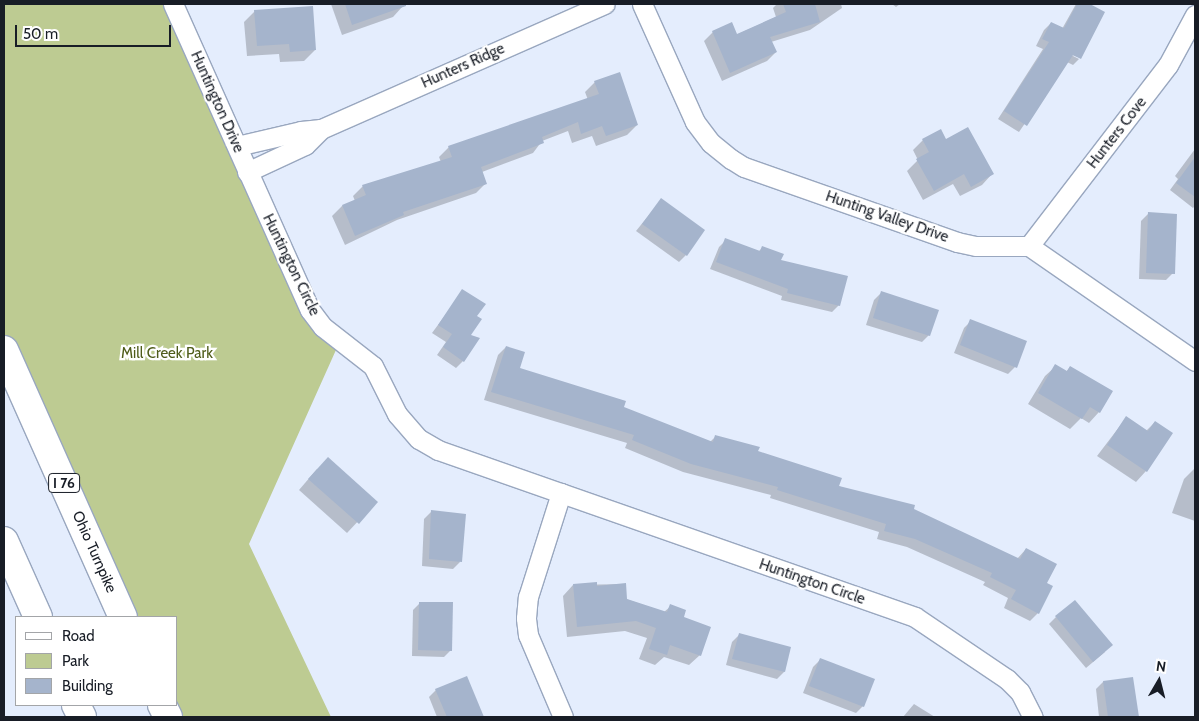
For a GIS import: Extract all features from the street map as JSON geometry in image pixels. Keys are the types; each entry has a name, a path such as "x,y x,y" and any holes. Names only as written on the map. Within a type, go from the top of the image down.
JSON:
{"highway":[{"name":"Ohio Turnpike","path":"4,350 123,616"},
{"path":"4,541 38,616"}],"street":[{"name":"Huntington Drive","path":"173,4 247,172"},
{"name":"Hunters Ridge","path":"237,146 301,130 321,129 605,4"},
{"name":"Hunting Valley Drive","path":"642,4 695,122 711,143 731,159 744,167 957,242 976,246 1029,246"},
{"name":"Hunters Cove","path":"1029,246 1168,65 1195,15"},
{"name":"Hunters Ridge","path":"247,172 305,145 321,129"},
{"name":"Huntington Circle","path":"247,172 310,310 323,327 374,366 408,429 438,450 915,618 1007,679 1020,692 1033,717"},
{"path":"1029,246 1195,361"},
{"path":"561,493 528,597 526,618 528,636 562,717"}],"green space":[{"name":"Mill Creek Park","path":"4,4 173,4 310,310 340,341 249,544 331,717 168,717 175,706 178,706 178,616 123,616 4,350"}],"building":[{"path":"345,4 406,4 406,6 352,25"},
{"path":"783,4 815,4 820,22 770,37 777,52 730,73 712,31 732,22 737,34 786,12"},
{"path":"1077,4 1090,4 1105,12 1081,59 1073,55 1027,126 1004,111 1049,42 1042,39 1051,22 1064,28"},
{"path":"313,6 316,50 290,52 289,44 257,46 254,10"},
{"path":"620,72 638,125 606,136 602,126 581,134 578,122 542,137 544,143 481,167 487,184 403,212 404,215 355,236 342,205 366,195 362,185 452,157 448,146 599,94 594,81"},
{"path":"968,127 994,174 971,187 964,174 934,191 916,159 929,152 922,139 941,129 946,139"},
{"path":"1195,157 1195,197 1176,183"},
{"path":"661,198 705,230 687,256 642,224"},
{"path":"1148,212 1177,214 1175,274 1146,273"},
{"path":"725,238 760,251 762,246 784,254 781,260 848,276 840,306 787,293 788,289 716,262"},
{"path":"462,289 486,304 477,316 482,319 471,335 480,338 464,362 443,347 452,334 438,325"},
{"path":"881,291 939,310 930,336 873,318"},
{"path":"970,319 1027,341 1017,368 960,345"},
{"path":"506,346 525,352 520,368 626,401 624,407 713,442 715,435 760,447 758,451 842,478 839,486 915,505 914,509 1020,559 1026,548 1057,564 1047,583 1053,586 1039,614 1011,599 1016,590 990,577 992,573 915,539 884,531 886,524 777,490 778,487 691,464 632,440 634,435 491,392"},
{"path":"1055,364 1067,371 1070,366 1113,391 1100,413 1090,407 1082,419 1038,393"},
{"path":"1126,416 1148,431 1155,421 1173,433 1147,472 1107,445"},
{"path":"328,457 378,502 359,524 308,479"},
{"path":"431,510 466,514 462,562 429,559"},
{"path":"597,582 597,586 626,583 627,599 667,612 670,604 686,610 684,617 711,627 701,656 670,645 667,655 649,649 656,628 636,621 577,627 573,584"},
{"path":"1075,600 1113,645 1093,662 1055,616"},
{"path":"419,602 453,602 452,651 418,650"},
{"path":"739,633 791,647 785,672 732,659"},
{"path":"820,658 875,679 864,707 809,686"},
{"path":"467,676 484,717 447,717 435,689"},
{"path":"1133,677 1139,717 1108,717 1103,681"}]}
